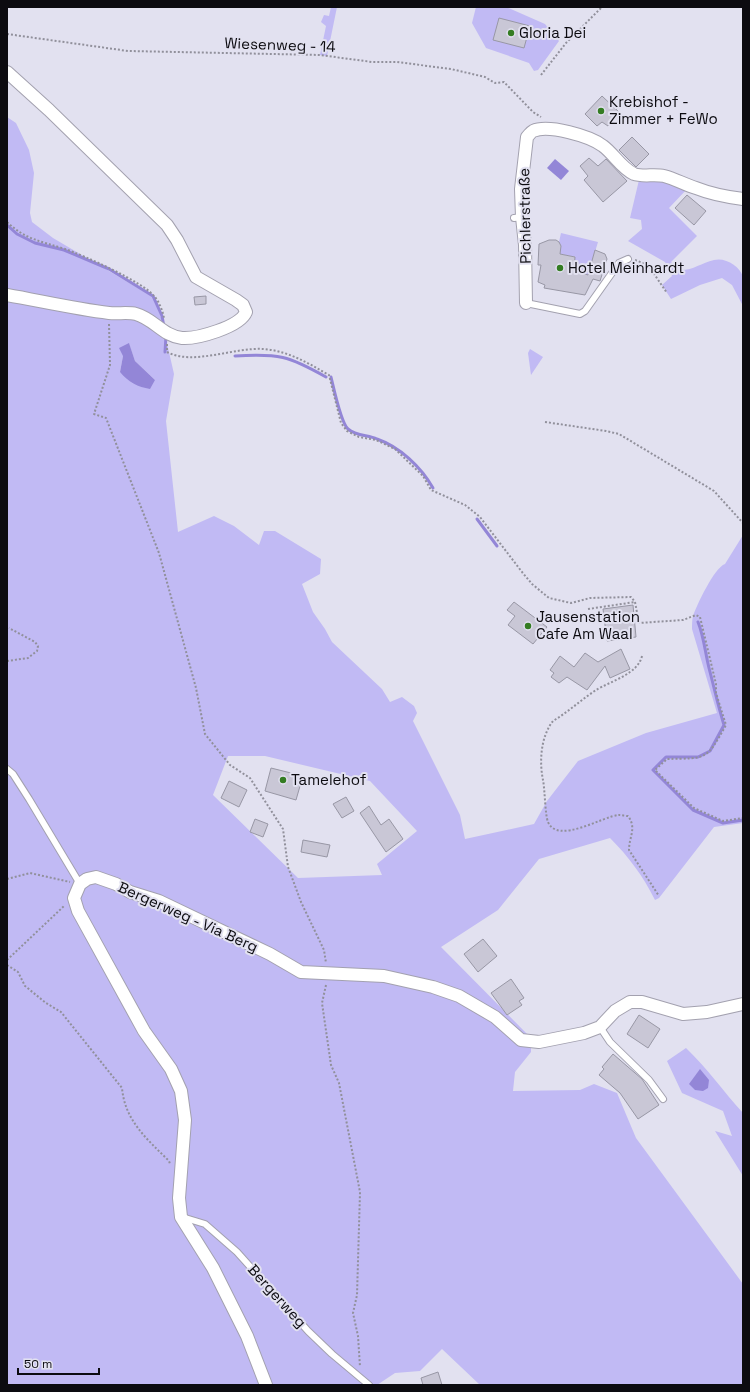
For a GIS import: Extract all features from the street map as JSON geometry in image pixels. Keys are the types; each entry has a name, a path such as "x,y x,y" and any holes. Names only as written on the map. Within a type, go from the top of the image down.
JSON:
{"street":[{"path":"7,72 49,110 166,226 177,240 196,277 236,300 243,305 246,312 239,322 231,327 183,338 168,335 150,321 136,314 109,313 7,295"},
{"name":"Pichlerstraße","path":"526,303 525,245 518,218 527,137 534,131 550,128 596,141 634,174 659,175 673,178 703,190 743,199"},
{"name":"Bergerweg - Via Berg","path":"80,884 87,879 96,877 116,884 130,892 159,901 270,954 301,972 384,976 407,980 440,989 459,996 476,1005 495,1017 521,1040 544,1041 584,1033 600,1027 615,1011 630,1002 642,1002 683,1014 706,1012 743,1004"},
{"path":"80,884 74,898 78,911 144,1031 171,1069 181,1091 185,1120 179,1198 181,1217 213,1268 247,1336 266,1385"}],"lane":[{"path":"526,303 580,314 585,311 620,263 628,259"},
{"path":"7,769 13,774 29,799 80,884"},
{"path":"600,1027 610,1042 649,1080 663,1099"},
{"name":"Bergerweg","path":"181,1217 205,1224 237,1252 308,1331 366,1384"}],"path":[{"path":"541,76 566,43 602,7"},
{"name":"Wiesenweg - 14","path":"7,34 128,51 320,55 372,62 397,62 451,69 485,77 495,83 504,82 533,112 556,130"},
{"path":"7,222 18,232 36,242 65,249 110,268 154,295 164,316 168,335 167,352 177,357 264,349 287,353 328,375 337,403 341,423 347,431 359,437 376,440 395,449 423,476 431,490 465,505 480,517 532,584 549,598 571,603 590,598 631,597 636,602 639,623 683,620 696,615 700,617 716,684 716,693 726,725 711,752 698,758 667,759 655,770 694,808 723,821 743,818"},
{"path":"628,259 643,262 648,266 667,293"},
{"path":"109,313 110,365 94,414 106,418 159,553 196,688 205,734 230,765 250,778 283,829 288,867 301,902 324,950 328,974 322,1003 331,1066 339,1083 360,1192 357,1295 353,1313 358,1336 359,1365 366,1384"},
{"path":"545,422 619,434 714,491 743,523"},
{"path":"588,609 636,602"},
{"path":"7,661 28,658 37,651 38,646 35,642 9,628"},
{"path":"642,656 640,662 629,672 596,690 553,721 549,726 540,763 549,824 561,831 587,826 619,815 628,816 632,822 633,830 629,850 659,896"},
{"path":"7,879 30,873 80,884"},
{"path":"7,960 68,900"},
{"path":"7,966 18,972 25,986 46,1003 61,1012 80,1035 122,1088 123,1099 136,1129 169,1161 171,1168"}],"shaded area":[{"path":"331,7 337,7 327,56 320,55 326,26 321,22 324,15 329,16"},
{"path":"476,7 506,7 545,24 559,41 538,70 534,71 529,63 486,48 472,23"},
{"path":"7,117 16,123 29,150 34,173 30,213 32,222 53,238 153,297 161,317 174,374 166,421 178,532 214,516 234,526 259,545 264,531 275,531 321,559 320,574 302,584 313,612 332,642 382,689 390,702 402,697 414,706 417,713 413,721 460,815 465,839 534,824 547,801 578,761 646,733 717,713 692,629 692,619 706,587 716,572 725,564 743,535 743,823 714,827 659,898 655,900 635,867 610,838 539,859 498,910 441,947 531,1038 531,1052 515,1072 513,1091 580,1090 594,1084 617,1093 636,1138 743,1284 743,1385 480,1385 442,1349 420,1371 395,1373 377,1385 7,1385","holes":["129,344 135,361 155,380 120,372 123,356","228,756 265,756 370,781 417,831 377,864 382,875 298,878 213,795"]},
{"path":"555,159 569,171 561,180 547,168"},
{"path":"639,180 663,180 687,189 669,208 697,236 671,262 679,270 692,268 718,259 732,263 739,269 743,277 743,306 732,285 722,278 700,285 671,299 662,285 672,276 665,262 628,241 642,229 641,220 630,218"},
{"path":"561,233 598,242 588,275 577,271 574,267 575,257 560,254 559,242"},
{"path":"129,343 135,361 155,380 150,389 134,384 126,379 120,372 123,356 119,348"},
{"path":"530,349 543,357 531,375 528,353"},
{"path":"686,1048 743,1113 743,1176 715,1131 732,1136 723,1111 682,1093 667,1061"},
{"path":"700,1069 709,1080 708,1088 703,1091 695,1090 689,1084"}],"building":[{"path":"499,18 530,26 524,48 493,40"},
{"path":"602,96 620,113 608,126 602,122 597,126 585,114"},
{"path":"632,137 649,154 636,167 619,150"},
{"path":"589,158 598,166 606,159 627,181 603,202 584,180 588,176 580,166"},
{"path":"687,195 706,211 694,225 675,208"},
{"path":"549,240 556,240 559,242 561,246 560,254 575,257 574,270 588,275 595,250 605,254 607,259 600,281 593,279 585,295 544,288 545,285 538,282 541,265 538,265 539,244"},
{"path":"206,296 206,304 195,305 194,297"},
{"name":"Jausenstation Cafe Am Waal","path":"514,602 547,627 533,644 508,625 515,616 507,610"},
{"path":"633,605 636,637 607,641 603,609"},
{"path":"621,649 630,669 610,678 605,666 587,690 567,677 559,683 551,677 554,673 550,670 560,656 574,667 585,653 598,662"},
{"name":"Tamelehof","path":"271,768 299,775 297,785 300,786 296,800 265,791"},
{"path":"229,781 247,790 239,807 221,798"},
{"path":"346,797 354,811 342,818 333,804"},
{"path":"369,806 381,825 389,819 403,839 386,852 360,813"},
{"path":"255,819 268,824 263,837 250,832"},
{"path":"303,840 330,845 327,857 301,852"},
{"path":"483,939 497,956 478,972 464,954"},
{"path":"511,979 524,998 519,1001 522,1005 507,1015 491,993"},
{"path":"639,1015 660,1029 648,1048 627,1034"},
{"path":"613,1054 642,1079 659,1105 638,1119 620,1093 599,1075 604,1069 602,1067"},
{"path":"438,1372 442,1385 423,1385 421,1378"}],"waterway":[{"path":"7,225 17,234 35,243 64,250 109,269 153,296 162,316 164,327"},
{"path":"165,352 166,336"},
{"path":"235,356 262,355 292,360 326,377"},
{"path":"331,377 340,413 345,426 355,433 386,443 402,452 416,465 433,488"},
{"path":"477,519 497,546"},
{"path":"698,622 724,725 710,751 698,757 666,757 653,770 693,810 723,823 743,820"}],"place":[{"name":"Gloria Dei","path":"511,33"},
{"name":"Krebishof - Zimmer + FeWo","path":"601,111"},
{"name":"Hotel Meinhardt","path":"560,268"},
{"name":"Jausenstation Cafe Am Waal","path":"528,626"},
{"name":"Tamelehof","path":"283,780"}]}
